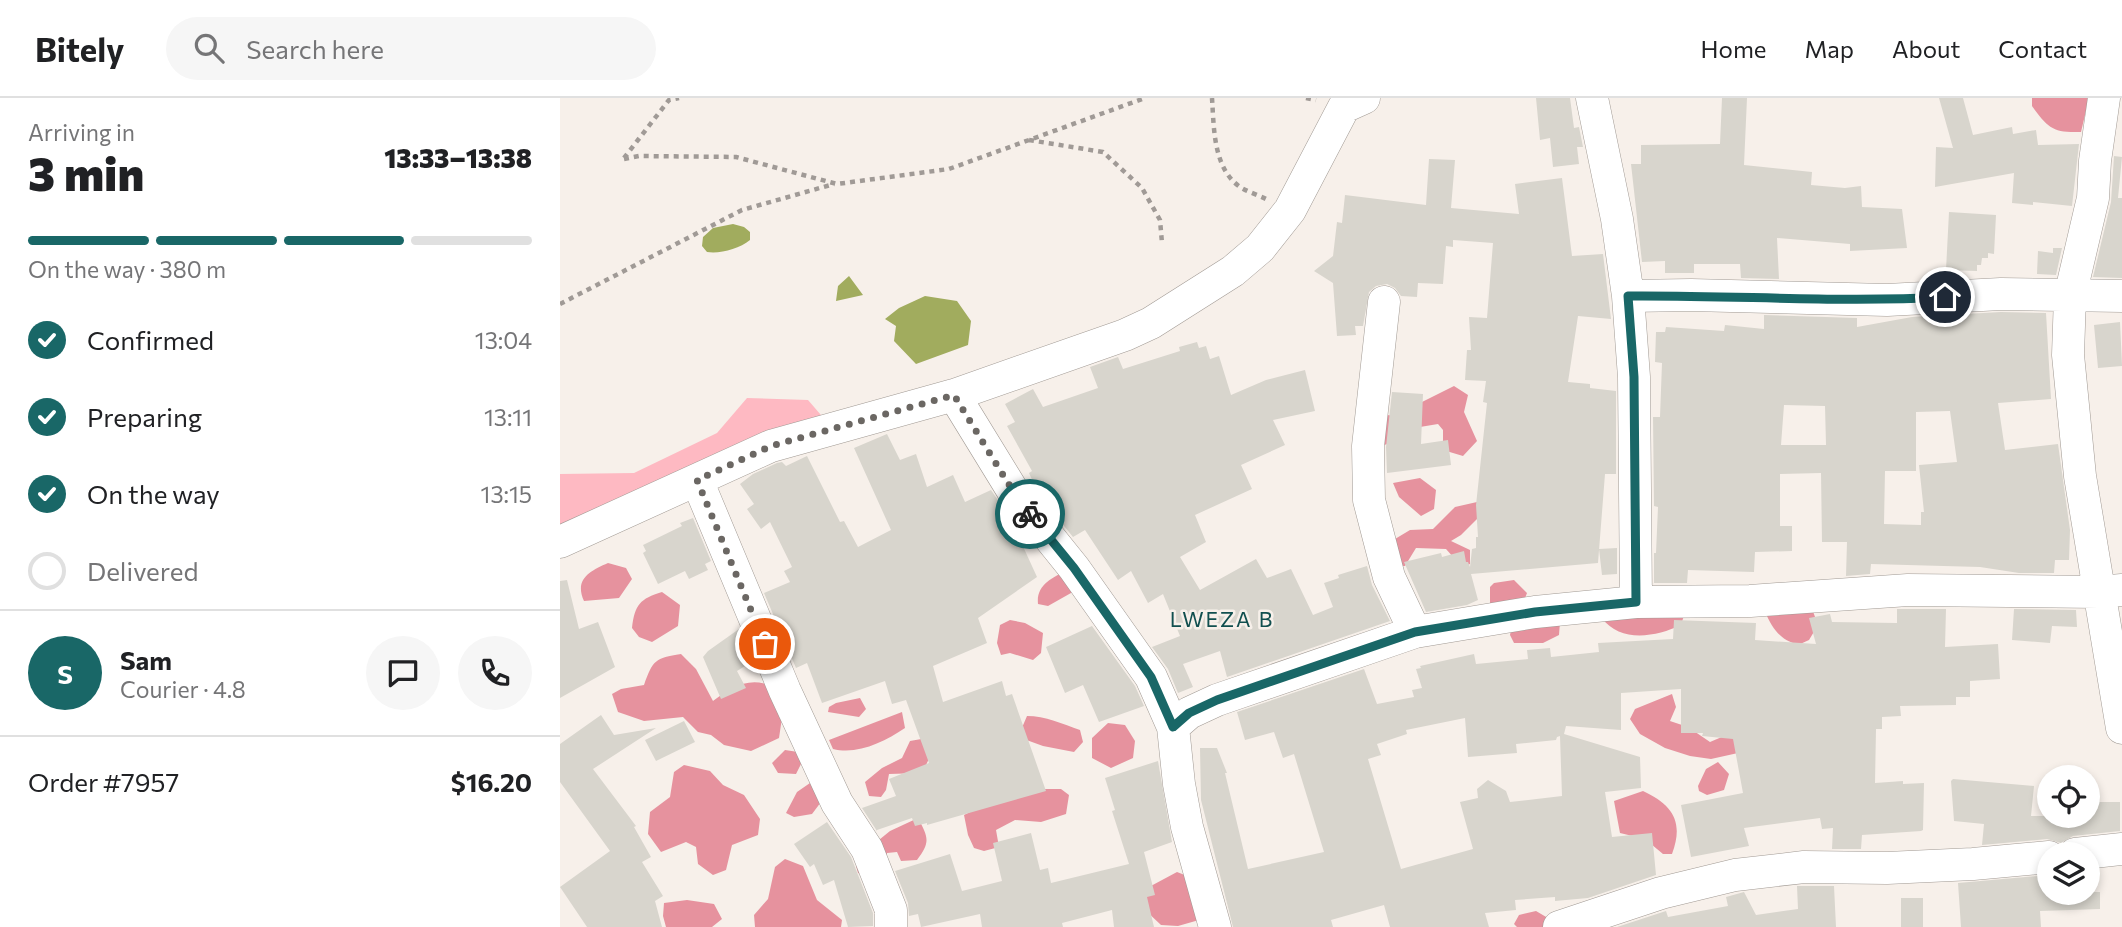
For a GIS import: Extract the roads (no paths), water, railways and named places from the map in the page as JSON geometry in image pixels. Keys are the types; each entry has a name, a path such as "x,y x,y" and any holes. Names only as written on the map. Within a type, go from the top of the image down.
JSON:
{"street":[{"path":"560,542 771,446 954,395 1125,335 1151,323 1233,271 1260,248 1290,210 1345,107 1364,98"},
{"path":"1592,98 1617,219 1628,296 1634,377 1636,602"},
{"path":"2104,98 2093,198 2070,296 2069,369 2080,476 2110,591 2122,728"},
{"path":"1628,296 1887,300 2001,294 2122,296"},
{"path":"1384,302 1368,446 1369,500 1389,577 1415,632"},
{"path":"954,395 1016,496 1074,568 1151,677 1173,727 1187,827 1215,927"},
{"path":"697,480 785,691 837,803 867,849 891,910 891,927"},
{"path":"1173,727 1189,713 1217,700 1415,632 1535,612 1636,602 1750,601 1908,590 2110,591"},
{"path":"2100,851 2122,849"},
{"path":"1559,927 1661,893 1735,875 1804,867 1887,868 2037,858"}],"district":[{"name":"LWEZA B","path":"1222,620"}]}
